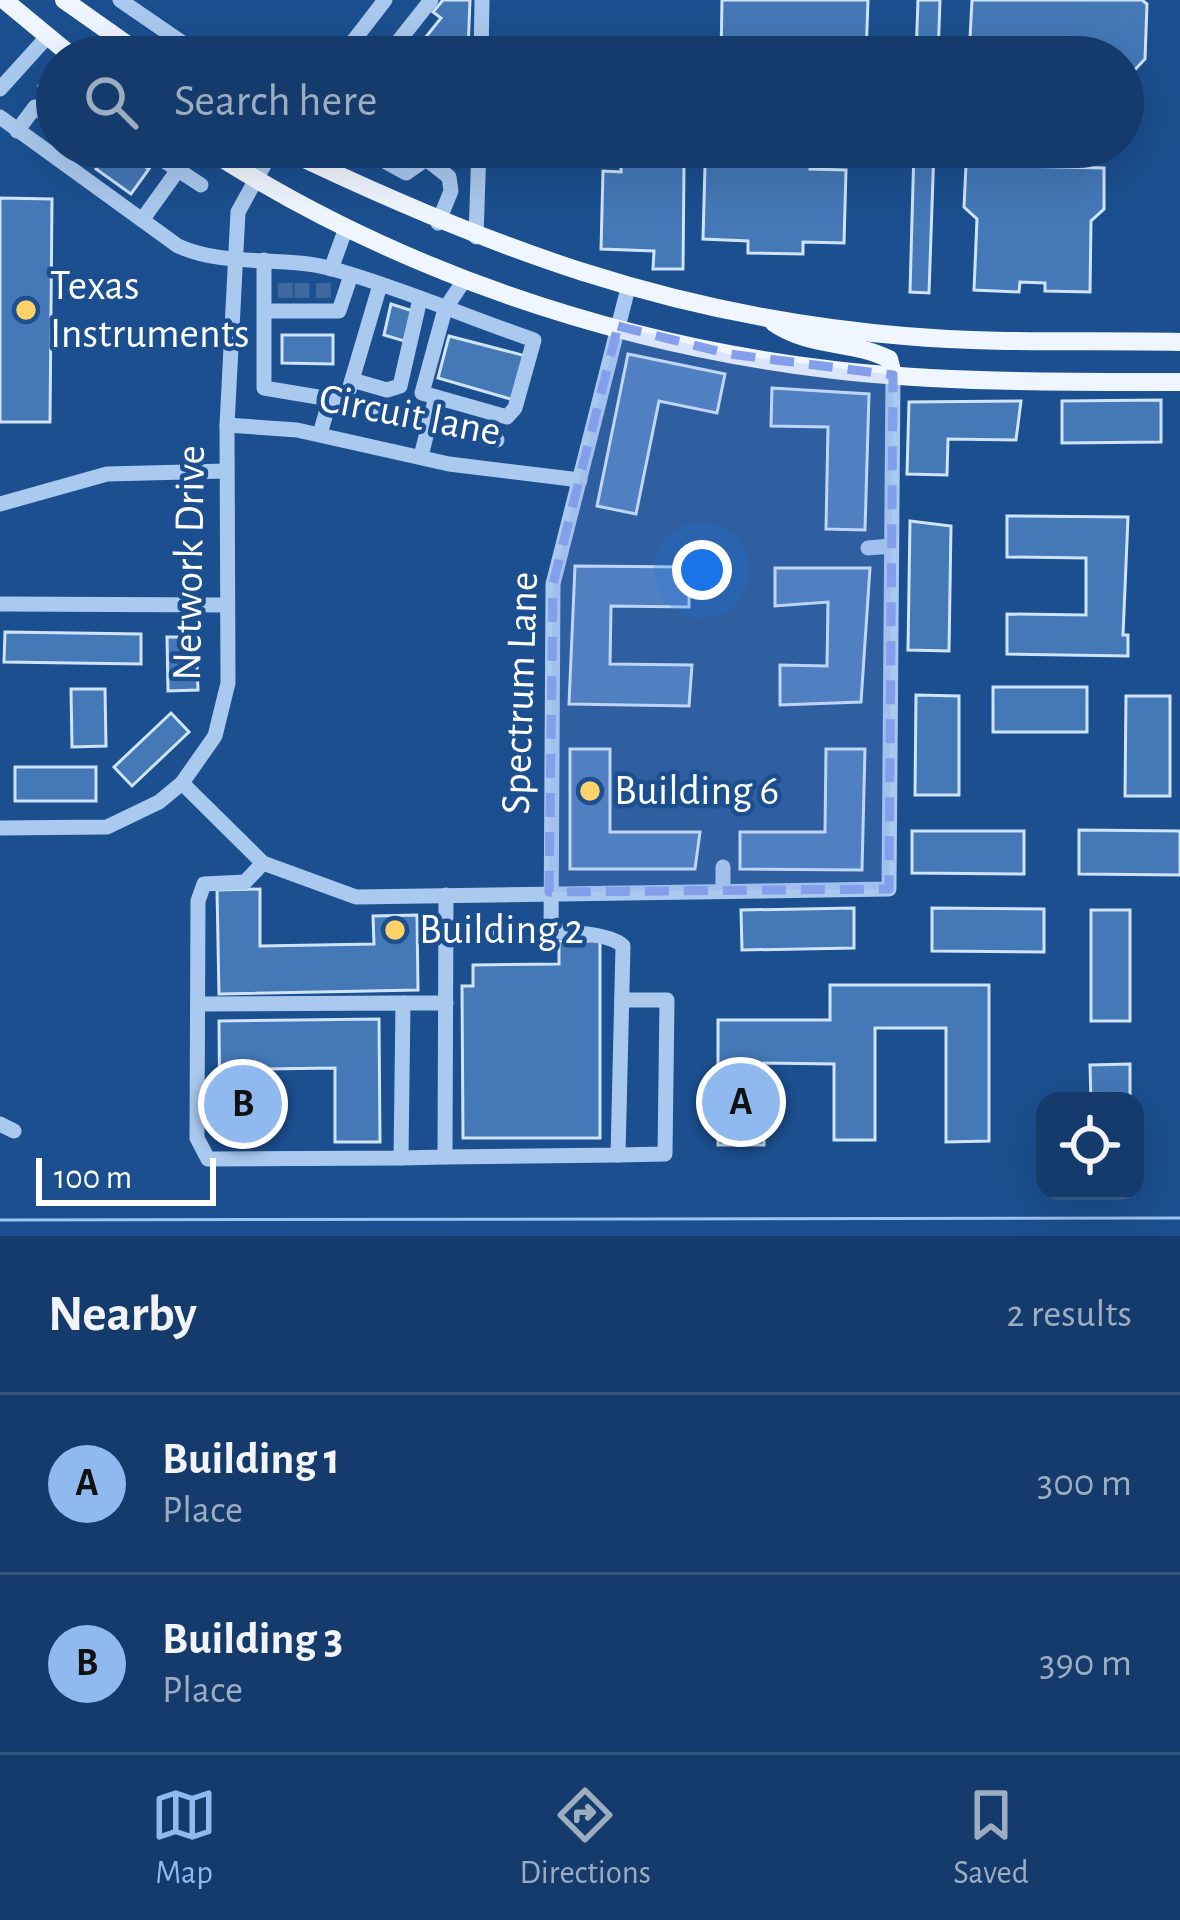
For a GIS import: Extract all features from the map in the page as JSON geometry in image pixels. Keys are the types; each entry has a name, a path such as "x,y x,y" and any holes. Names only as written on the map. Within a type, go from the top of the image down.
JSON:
{"main road":[{"path":"4,0 46,36"},
{"path":"48,36 69,2 117,36"},
{"path":"236,168 346,228 465,279 729,354 893,375 1180,382"},
{"path":"321,168 476,237 628,288 768,318 906,336 1180,342"},
{"path":"768,318 812,343 876,352 889,359 893,375"}],"street":[{"path":"120,0 172,36"},
{"path":"357,36 385,0"},
{"path":"403,36 431,0"},
{"path":"481,36 482,0"},
{"path":"0,89 36,49"},
{"path":"17,131 36,108"},
{"path":"0,117 36,138"},
{"path":"101,168 142,220 178,246 234,262 293,263 351,275 420,298 445,309 534,340 515,408 507,417 422,393 445,309 465,279"},
{"path":"175,168 201,184"},
{"name":"Network Drive","path":"0,828 107,827 159,802 182,783 215,736 224,700 226,425 238,212 264,168"},
{"path":"435,168 450,182 438,223"},
{"path":"476,237 478,168"},
{"path":"142,220 178,170"},
{"path":"326,273 346,228"},
{"path":"264,260 264,388 338,399 497,440"},
{"path":"293,263 293,284"},
{"path":"266,311 324,307 339,311 351,275"},
{"path":"320,434 352,380 380,285"},
{"name":"Spectrum Lane","path":"550,934 553,584 628,288"},
{"path":"352,380 387,390 400,386 420,298"},
{"path":"182,783 263,863 356,897 889,890 893,375"},
{"path":"421,456 436,397"},
{"name":"Circuit lane","path":"226,425 320,434 421,456 580,480"},
{"path":"0,504 107,474 226,471"},
{"path":"868,548 891,546"},
{"path":"0,604 226,605"},
{"path":"263,863 245,881 204,884 198,901 197,1138 208,1159 664,1154 667,1000 622,1000"},
{"path":"723,867 723,891"},
{"path":"445,1157 446,895"},
{"path":"446,933 615,938 623,946 618,1155"},
{"path":"401,1158 403,1003"},
{"path":"198,1004 446,1003"}],"highlighted area":[{"path":"618,326 729,354 893,375 889,889 549,892 553,584"}],"building":[{"path":"443,0 470,0 469,36 427,36 441,18 433,12"},
{"path":"722,0 868,0 867,36 721,36"},
{"path":"918,0 940,0 939,36 917,36"},
{"path":"972,0 1142,0 1147,4 1144,60 1144,36 970,36"},
{"path":"147,168 149,169 131,194 96,169"},
{"path":"621,168 684,168 683,269 653,269 654,251 601,249 603,171 621,172"},
{"path":"705,168 846,170 844,243 803,242 803,254 748,253 748,241 703,239"},
{"path":"913,168 933,168 929,293 910,292"},
{"path":"966,168 1104,168 1104,209 1091,221 1090,292 1045,291 1045,283 1020,282 1019,292 974,290 977,219 964,207"},
{"name":"Texas Instruments","path":"0,198 52,199 50,422 0,422"},
{"path":"391,304 413,311 404,341 384,335"},
{"path":"282,335 333,335 333,364 282,363"},
{"path":"449,336 526,356 514,400 438,378"},
{"path":"628,354 725,374 717,413 659,401 636,514 597,506"},
{"path":"772,388 869,394 865,530 826,529 828,427 771,426"},
{"path":"1161,400 1161,442 1062,443 1062,401"},
{"path":"1021,401 1016,440 948,439 947,475 907,474 909,402"},
{"path":"1007,516 1128,517 1123,635 1128,635 1128,656 1007,654 1007,614 1086,615 1086,558 1007,557"},
{"path":"910,521 951,526 949,651 908,650"},
{"path":"575,566 689,567 689,607 611,606 610,664 692,665 689,706 569,704"},
{"path":"775,568 870,568 861,702 780,705 780,665 827,666 828,602 775,606"},
{"path":"5,632 141,634 141,664 4,662"},
{"path":"167,637 196,637 198,690 168,691"},
{"path":"993,687 1087,687 1087,732 993,732"},
{"path":"71,689 105,689 106,746 72,747"},
{"path":"916,695 959,696 959,795 915,795"},
{"path":"1126,696 1170,696 1170,796 1125,796"},
{"path":"171,713 189,732 132,786 114,767"},
{"name":"Building 6","path":"570,749 610,749 610,832 700,832 695,869 570,869"},
{"path":"826,749 865,749 862,870 740,869 740,832 825,832"},
{"path":"15,767 96,767 96,801 15,801"},
{"path":"1079,830 1180,831 1180,875 1079,874"},
{"path":"912,831 1024,831 1024,874 912,873"},
{"name":"Building 2","path":"260,889 260,946 374,944 373,916 417,915 418,990 219,994 217,890"},
{"path":"854,908 854,948 742,950 741,910"},
{"path":"932,908 1044,909 1044,952 932,951"},
{"path":"1091,910 1130,910 1130,1021 1091,1021"},
{"path":"559,941 600,941 600,1138 463,1138 462,986 473,986 473,965 559,964"},
{"path":"830,985 989,985 989,1141 946,1142 946,1028 875,1028 875,1140 834,1140 834,1064 764,1063 764,1145 718,1145 718,1020 830,1020"},
{"path":"379,1019 380,1142 335,1142 335,1068 265,1069 266,1139 220,1139 219,1021"},
{"path":"1130,1064 1130,1092 1091,1092 1090,1065"}],"waterway":[{"path":"0,1220 1180,1218"}],"tunnel":[{"path":"285,283 286,302"},
{"path":"302,283 302,302"},
{"path":"323,283 324,302"}],"place":[{"name":"Texas Instruments","path":"26,310"},
{"name":"Building 6","path":"590,791"},
{"name":"Building 2","path":"395,930"},
{"name":"Building 1","path":"741,1102"},
{"name":"Building 3","path":"243,1104"}]}
